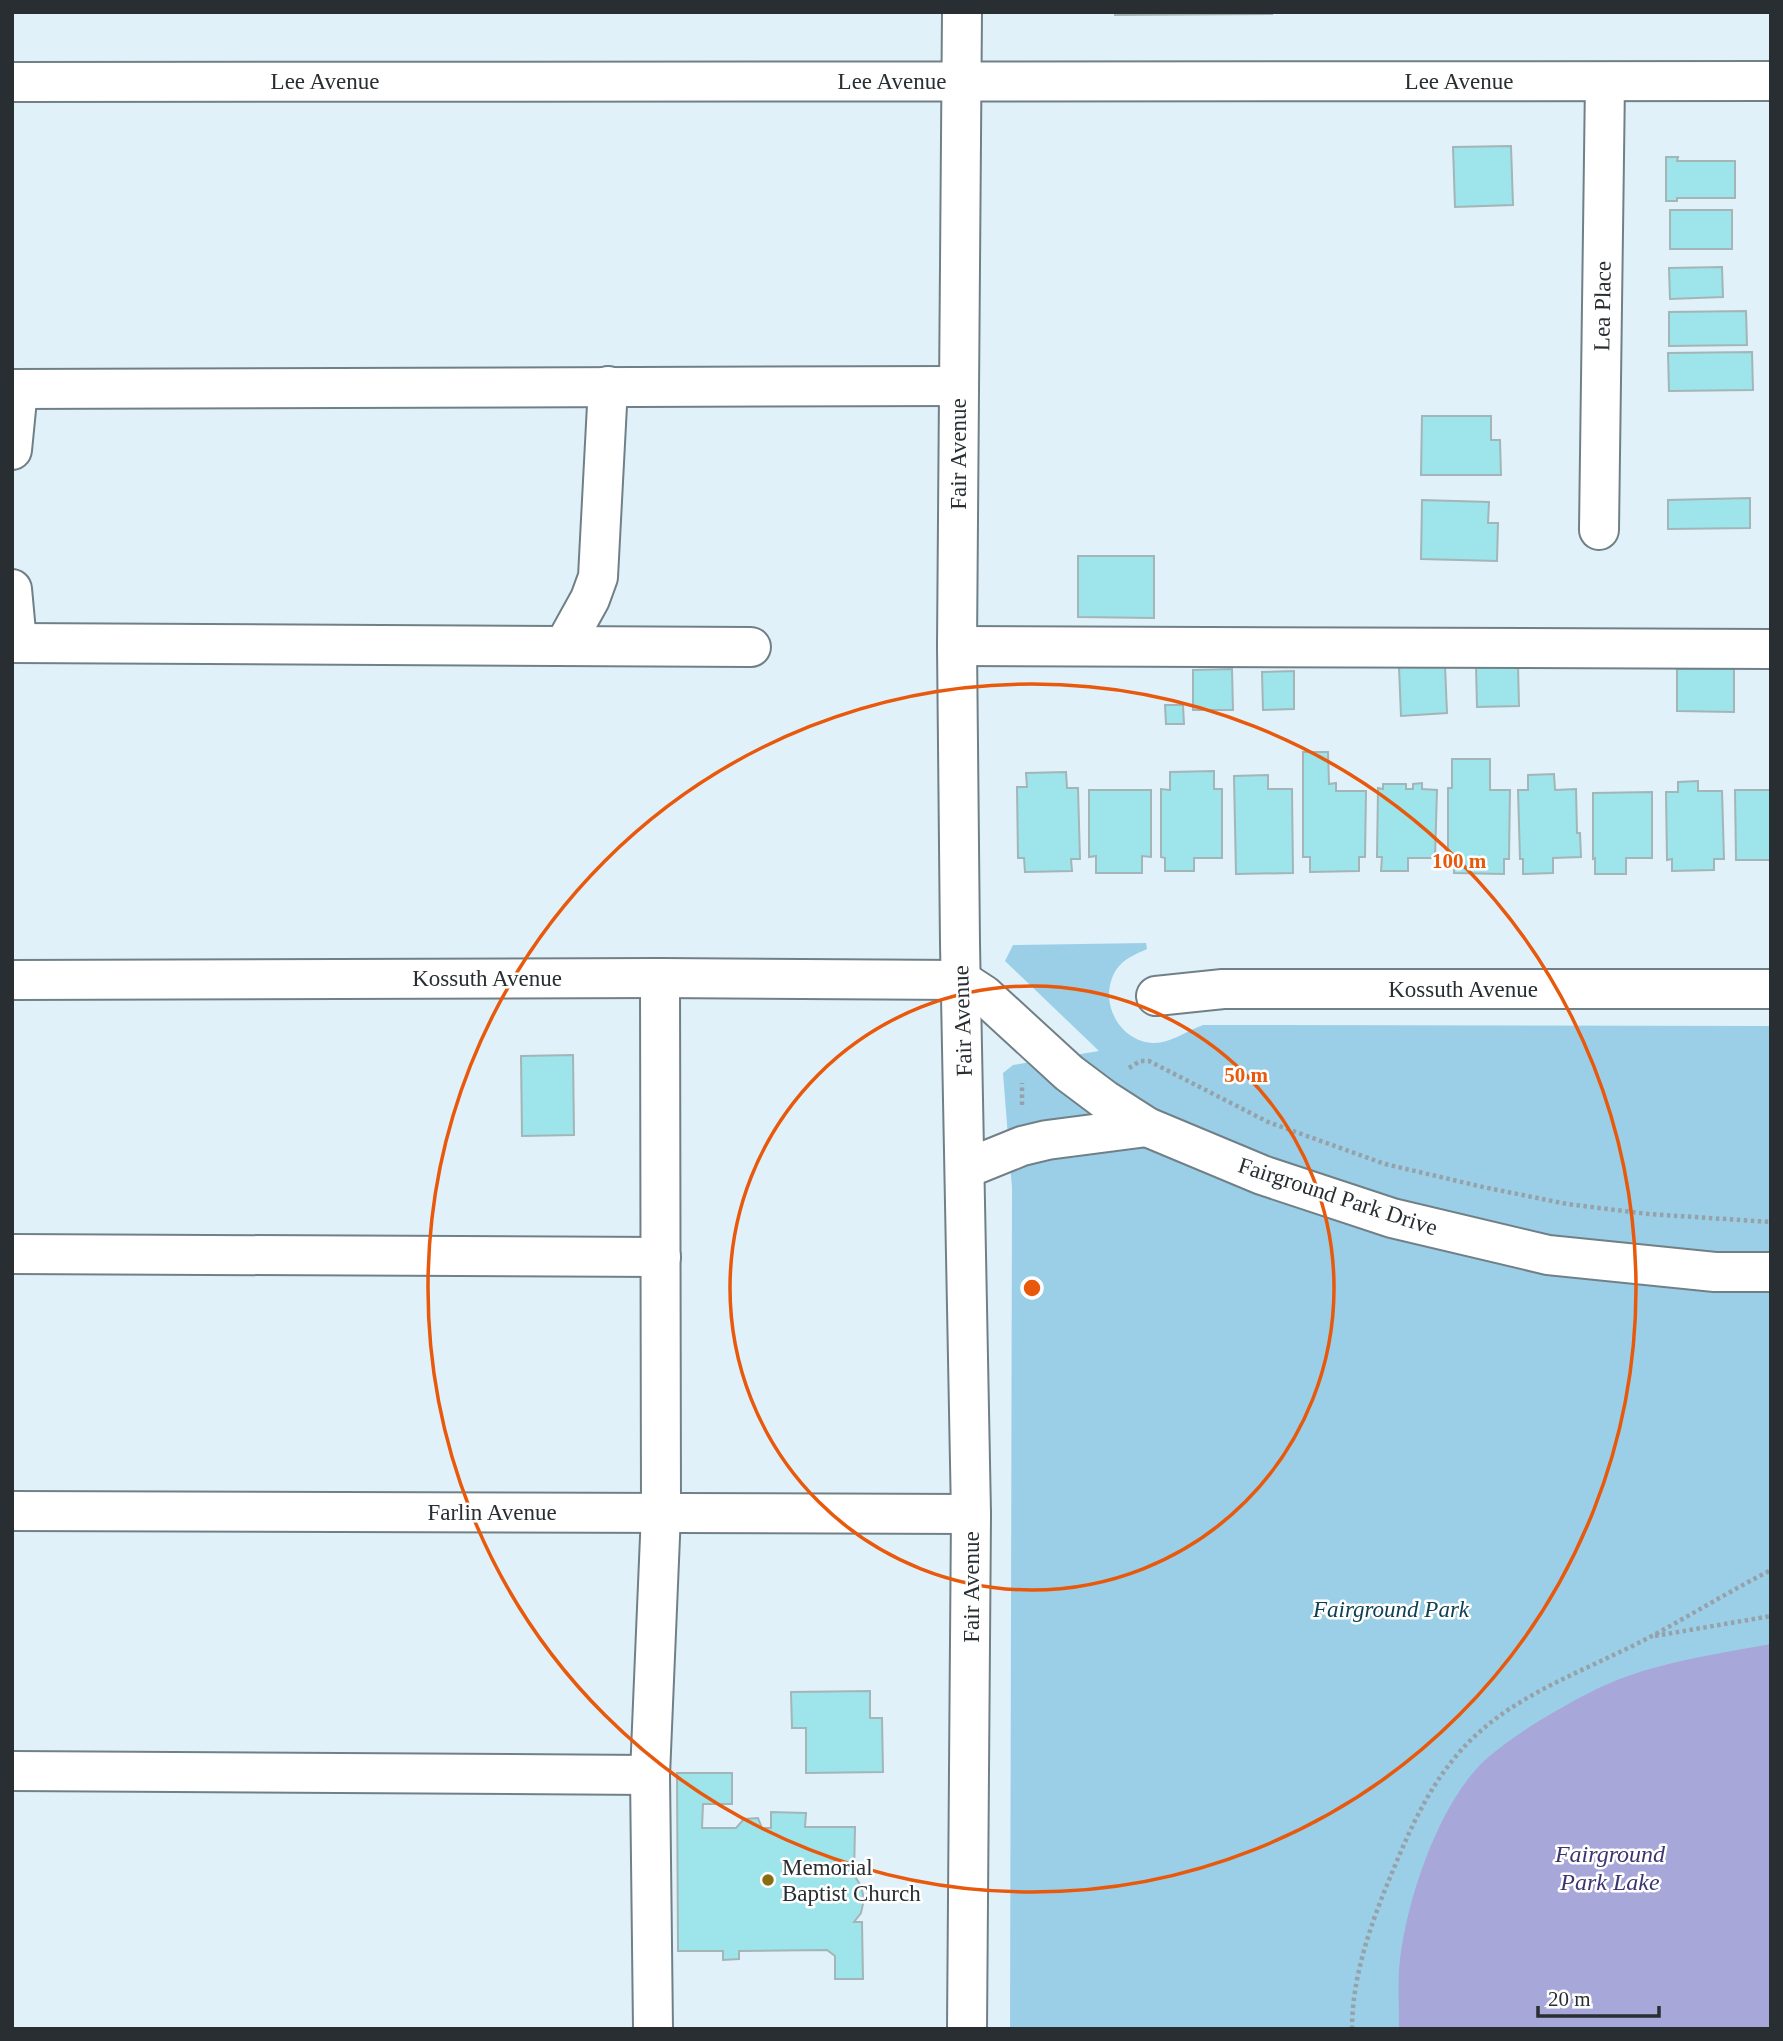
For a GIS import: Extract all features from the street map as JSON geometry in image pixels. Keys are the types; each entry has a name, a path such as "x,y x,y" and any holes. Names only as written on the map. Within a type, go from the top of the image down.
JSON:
{"street":[{"name":"Fair Avenue","path":"962,12 957,646 971,1514 967,2029"},
{"name":"Lee Avenue","path":"12,82 1771,81"},
{"name":"Lea Place","path":"1599,530 1605,82"},
{"path":"564,646 590,600 598,577 608,386"},
{"path":"12,450 15,389 958,386"},
{"path":"12,589 15,643 751,647"},
{"path":"957,646 1771,649"},
{"path":"653,2029 650,1775 661,1513 660,978"},
{"name":"Kossuth Avenue","path":"12,980 961,980"},
{"name":"Fairground Park Drive","path":"961,980 984,995 1069,1073 1105,1100 1147,1127 1262,1175 1392,1218 1535,1252 1715,1272 1771,1272"},
{"name":"Kossuth Avenue","path":"1156,996 1223,989 1771,989"},
{"path":"965,1169 1022,1146 1047,1140 1147,1127"},
{"path":"12,1254 661,1257"},
{"name":"Farlin Avenue","path":"12,1511 971,1514"},
{"path":"12,1771 650,1775"}],"path":[{"path":"1128,1070 1140,1061 1149,1061 1268,1122 1385,1164 1567,1204 1648,1214 1771,1222"},
{"path":"1022,1075 1022,1108"},
{"path":"1352,2029 1360,1968 1373,1918 1431,1788 1458,1753 1487,1725 1532,1695 1651,1636 1771,1570"},
{"path":"1651,1636 1771,1616"}],"green space":[{"name":"Fairground Park","path":"1146,943 1147,949 1126,960 1116,970 1109,993 1110,1005 1120,1026 1140,1040 1152,1043 1172,1039 1203,1025 1771,1026 1771,2029 1010,2029 1012,1188 1003,1073 1013,1065 1099,1051 1005,961 1013,945"}],"water":[{"name":"Fairground Park Lake","path":"1771,1644 1771,2029 1399,2029 1402,1944 1416,1888 1438,1830 1467,1780 1484,1761 1545,1717 1616,1681 1679,1661"}],"building":[{"path":"1115,12 1272,12 1272,14 1115,15"},
{"path":"1511,146 1513,205 1455,207 1453,147"},
{"path":"1666,157 1678,157 1677,161 1735,161 1735,198 1677,198 1677,201 1666,201"},
{"path":"1670,210 1732,210 1732,249 1670,249"},
{"path":"1722,267 1723,297 1670,299 1669,268"},
{"path":"1746,311 1747,345 1669,346 1669,312"},
{"path":"1752,352 1753,390 1669,391 1668,353"},
{"path":"1422,416 1491,416 1491,440 1500,440 1501,475 1421,475"},
{"path":"1750,498 1750,528 1668,529 1668,500"},
{"path":"1422,500 1489,502 1488,523 1498,523 1497,561 1421,559"},
{"path":"1078,556 1154,556 1154,618 1078,617"},
{"path":"1518,664 1519,706 1477,707 1476,665"},
{"path":"1445,665 1447,713 1401,716 1399,667"},
{"path":"1232,669 1233,710 1193,710 1193,670"},
{"path":"1677,669 1734,669 1734,712 1677,711"},
{"path":"1294,671 1294,709 1263,710 1262,672"},
{"path":"1165,705 1183,705 1184,724 1166,724"},
{"path":"1303,752 1328,752 1329,784 1336,783 1336,791 1366,791 1365,857 1359,857 1359,871 1310,872 1310,857 1303,857"},
{"path":"1452,759 1490,759 1490,790 1510,790 1509,859 1504,859 1504,874 1454,873 1455,857 1448,857 1448,788 1452,788"},
{"path":"1214,771 1214,789 1222,789 1222,858 1194,858 1194,871 1165,871 1165,858 1161,857 1161,789 1170,790 1170,772"},
{"path":"1066,772 1067,788 1078,788 1080,859 1071,859 1072,871 1025,872 1024,858 1018,858 1017,787 1027,787 1026,773"},
{"path":"1554,774 1555,790 1576,789 1577,833 1580,833 1581,857 1553,858 1553,873 1523,874 1523,859 1520,859 1518,790 1528,790 1528,775"},
{"path":"1268,775 1268,789 1292,789 1293,873 1236,874 1234,776"},
{"path":"1698,781 1698,791 1722,791 1724,859 1714,859 1714,870 1672,871 1672,859 1667,860 1666,792 1678,792 1678,782"},
{"path":"1422,783 1422,789 1437,790 1435,858 1408,858 1408,871 1381,871 1382,857 1377,857 1378,788 1383,789 1383,784 1406,784 1406,789 1413,789 1413,784"},
{"path":"1089,790 1151,790 1151,857 1142,856 1142,873 1096,873 1096,856 1089,857"},
{"path":"1735,790 1771,790 1771,860 1736,860"},
{"path":"1652,792 1652,858 1626,858 1626,874 1595,874 1593,793"},
{"path":"573,1055 574,1135 522,1136 521,1056"},
{"path":"870,1691 870,1718 882,1718 883,1772 806,1773 806,1728 792,1728 791,1692"},
{"name":"Memorial Baptist Church","path":"677,1773 732,1773 732,1804 703,1804 702,1828 736,1828 744,1819 758,1818 762,1828 771,1828 771,1812 806,1813 805,1827 855,1827 854,1875 861,1886 864,1899 861,1913 854,1922 862,1922 863,1979 835,1979 835,1956 827,1950 739,1951 739,1959 723,1960 723,1951 678,1951"}],"place":[{"name":"Memorial Baptist Church","path":"768,1880"}]}
